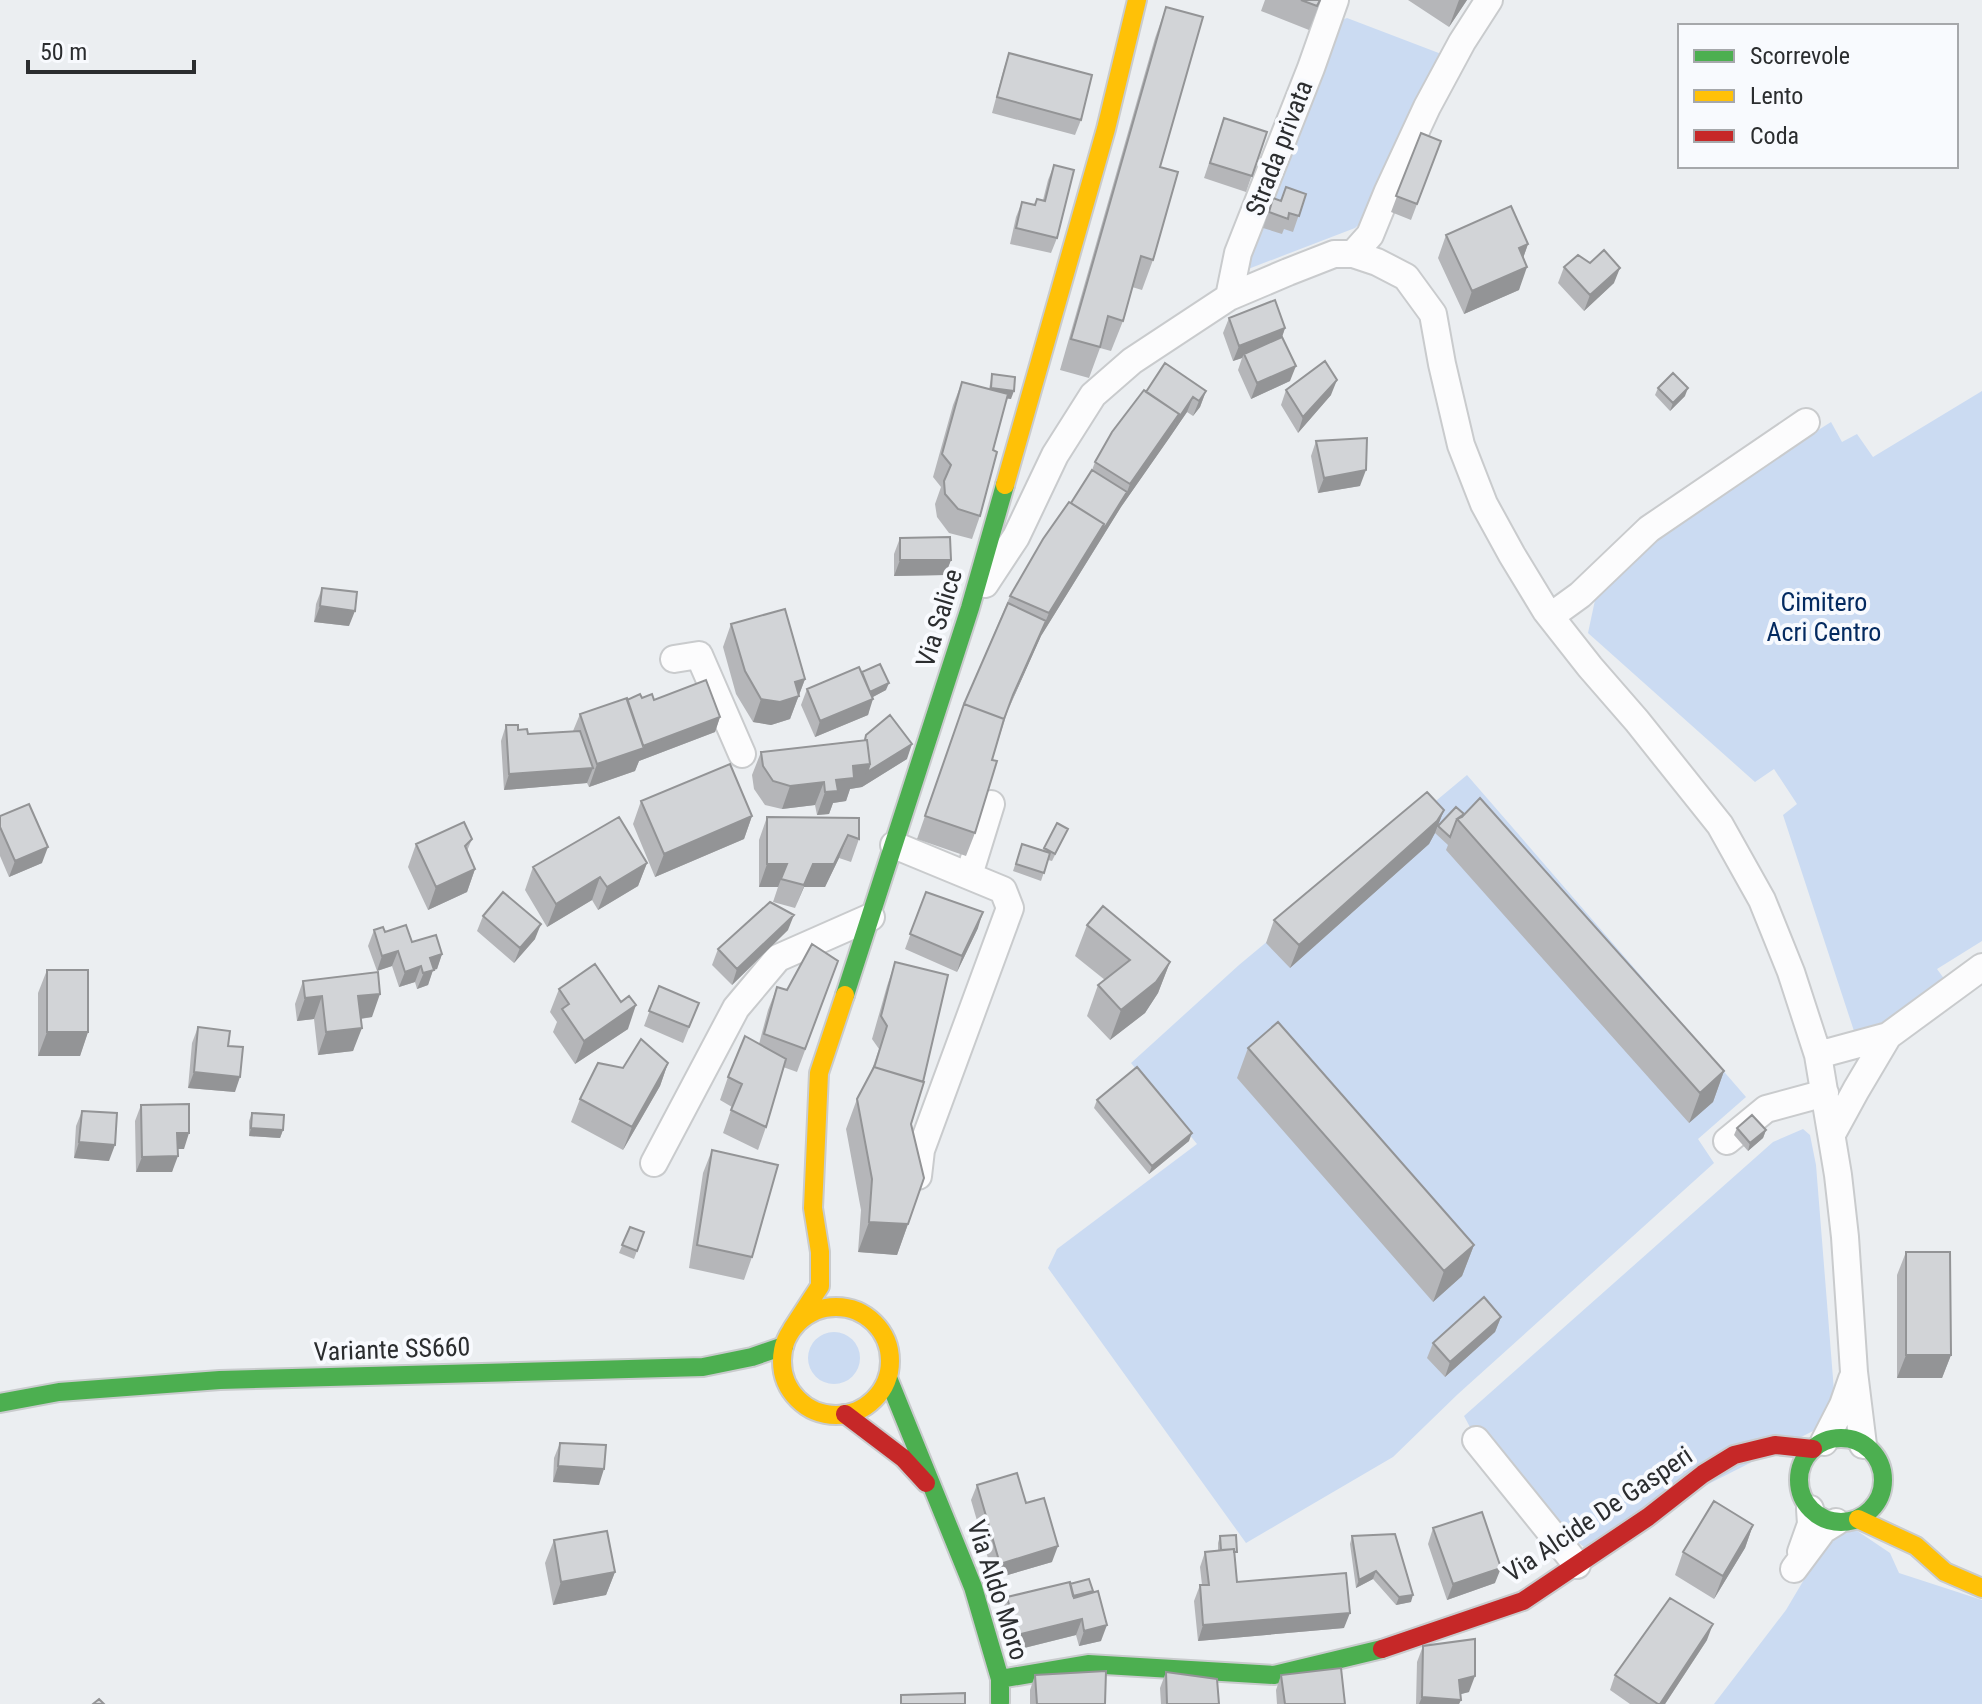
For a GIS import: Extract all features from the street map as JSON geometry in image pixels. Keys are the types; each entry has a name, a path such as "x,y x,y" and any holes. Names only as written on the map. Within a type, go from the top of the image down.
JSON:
{"main road":[{"name":"Via Salice","path":"820,1252 813,1208 819,1073 970,608 1106,129 1137,0"},
{"path":"820,1252 849,1308"},
{"path":"788,1338 803,1318 817,1310 849,1308 863,1314 884,1335 889,1349 888,1378 882,1391 859,1410 825,1414 806,1406 793,1394 785,1379 782,1363 788,1338 820,1286 820,1252"},
{"name":"Variante SS660","path":"0,1403 59,1392 220,1380 703,1367 752,1357 788,1338"},
{"path":"703,1367 745,1377"},
{"name":"Via Aldo Moro","path":"888,1378 973,1587 1000,1679 1000,1704"},
{"path":"771,1385 793,1394"},
{"name":"Via Aldo Moro","path":"845,1414 903,1458 937,1495"},
{"path":"1916,1546 1847,1520 1827,1519 1810,1509 1786,1466 1805,1459 1818,1446 1837,1438 1851,1439 1863,1445 1874,1454 1881,1467 1883,1481 1898,1516 1916,1546 1945,1572 1982,1588"},
{"path":"1734,1455 1775,1445 1818,1446"},
{"name":"Via Alcide De Gasperi","path":"1000,1679 1088,1664 1274,1675 1387,1648 1523,1601 1734,1455 1786,1466"},
{"path":"1847,1520 1868,1512 1876,1504 1883,1481"}],"street":[{"name":"Strada privata","path":"1229,297 1238,253 1335,0"},
{"path":"1353,254 1370,235 1427,107 1489,0"},
{"path":"970,608 1016,537 1055,455 1093,395 1132,361 1229,297 1334,254 1353,254 1406,277 1433,314 1461,445 1484,504 1512,555 1551,616 1590,667 1720,825 1762,900 1791,972 1818,1055 1832,1134 1845,1237 1854,1372 1863,1445"},
{"path":"1551,616 1580,595 1649,529 1806,422"},
{"path":"674,659 699,655 742,754"},
{"path":"969,875 991,804"},
{"path":"894,845 1003,890 1010,908 921,1150 918,1176"},
{"path":"654,1163 736,1008 778,958 871,917"},
{"path":"1818,1055 1888,1036 1982,967"},
{"path":"1832,1134 1888,1036"},
{"path":"1727,1141 1766,1109 1825,1093"},
{"path":"1818,1446 1843,1405 1854,1372"},
{"path":"1476,1440 1577,1565"},
{"path":"1810,1509 1811,1524 1794,1569 1823,1530 1847,1520"}],"green space":[{"path":"1347,18 1444,55 1369,216 1355,228 1243,271 1336,22"},
{"name":"Cimitero Acri Centro","path":"1982,391 1982,941 1937,969 1945,980 1893,1019 1854,1031 1783,815 1797,804 1774,769 1755,782 1588,633 1598,586 1677,519 1831,422 1842,442 1857,434 1873,457"},
{"path":"1467,775 1746,1097 1698,1139 1714,1163 1458,1394 1393,1457 1246,1543 1048,1268 1057,1249 1197,1144 1131,1063 1239,965"},
{"path":"1803,1129 1810,1135 1816,1165 1834,1391 1832,1406 1813,1431 1584,1547 1558,1528 1471,1429 1464,1416 1773,1142"},
{"path":"834,1332 852,1340 860,1358 852,1376 834,1384 816,1376 808,1358 816,1340"},
{"path":"1850,1526 1890,1553 1899,1573 1982,1600 1982,1704 1714,1704 1786,1610 1835,1533"}],"building":[{"path":"1301,0 1320,0 1317,6"},
{"path":"1166,7 1203,17 1160,167 1178,172 1153,260 1141,256 1123,321 1108,316 1100,347 1071,339"},
{"path":"1009,53 1092,75 1081,120 997,97"},
{"path":"1224,118 1267,132 1252,176 1210,163"},
{"path":"1421,133 1441,141 1417,204 1396,196"},
{"path":"1054,165 1074,170 1057,238 1016,228 1022,202 1035,205 1037,199 1045,201"},
{"path":"1286,187 1306,194 1299,216 1289,213 1288,219 1269,212 1273,198 1281,201"},
{"path":"1511,206 1528,244 1519,248 1527,267 1472,291 1446,235"},
{"path":"1604,250 1620,268 1590,295 1564,267 1578,255 1590,263"},
{"path":"1275,300 1285,328 1239,346 1229,318"},
{"path":"1282,337 1296,366 1257,383 1244,354"},
{"path":"1325,361 1337,380 1303,417 1286,390"},
{"path":"1165,363 1206,391 1199,401 1193,397 1176,422 1179,414 1146,392"},
{"path":"1673,373 1688,388 1673,403 1658,388"},
{"path":"992,374 1015,377 1014,391 991,388"},
{"path":"962,382 1008,394 980,516 958,509 945,494 944,481 951,465 942,454"},
{"path":"1144,390 1179,414 1130,484 1095,462 1112,432"},
{"path":"1367,438 1366,470 1324,478 1316,441"},
{"path":"1092,470 1127,492 1102,532 1104,524 1071,503"},
{"path":"1069,502 1104,524 1049,613 1010,596"},
{"path":"950,537 951,560 900,560 900,538"},
{"path":"322,588 357,592 355,611 320,606"},
{"path":"1008,603 1046,621 1004,719 964,704"},
{"path":"785,609 805,679 795,682 799,696 780,702 761,699 745,671 731,624"},
{"path":"880,664 889,683 870,692 862,672"},
{"path":"859,667 873,699 820,721 807,689"},
{"path":"706,680 720,717 643,746 627,700 640,694 642,698 652,694 654,700"},
{"path":"627,698 644,748 597,764 580,714"},
{"path":"964,704 1004,719 992,760 997,761 975,833 925,816"},
{"path":"890,715 912,744 867,772 870,764 866,735"},
{"path":"506,725 518,725 518,730 527,729 528,734 580,731 593,768 509,774"},
{"path":"867,740 870,764 853,766 854,778 836,780 838,791 825,792 824,782 790,786 773,781 763,766 761,752"},
{"path":"730,764 752,816 664,854 641,801"},
{"path":"1427,792 1444,810 1437,821 1299,945 1274,920"},
{"path":"1480,798 1724,1071 1700,1093 1457,819"},
{"path":"29,804 48,847 15,861 0,827 0,816"},
{"path":"1456,807 1464,814 1457,819 1450,837 1438,826"},
{"path":"619,817 647,863 607,887 600,877 556,904 533,867"},
{"path":"767,817 859,818 859,839 848,835 834,864 813,864 804,885 781,879 787,864 767,864"},
{"path":"464,822 472,839 465,846 475,869 436,887 416,844"},
{"path":"1057,823 1068,829 1055,854 1044,848"},
{"path":"1022,844 1050,853 1044,873 1016,864"},
{"path":"503,892 541,924 520,948 483,916"},
{"path":"926,892 983,912 962,956 910,934"},
{"path":"770,902 794,915 737,969 718,949"},
{"path":"1103,906 1170,962 1156,982 1121,1010 1098,985 1130,960 1087,925"},
{"path":"406,925 412,942 436,935 442,954 430,958 434,970 423,973 421,966 405,972 398,951 382,956 374,930 383,927 385,932"},
{"path":"812,944 838,961 805,1049 764,1034 777,987 787,990"},
{"path":"895,962 948,975 923,1082 874,1067 887,1026 881,1016"},
{"path":"595,964 621,1002 629,996 636,1005 584,1041 562,1009 569,1004 559,989"},
{"path":"47,970 88,970 88,1032 47,1032"},
{"path":"378,972 380,994 358,996 362,1028 326,1032 322,996 305,998 303,981"},
{"path":"659,986 699,1003 689,1027 649,1011"},
{"path":"1278,1022 1474,1245 1444,1271 1248,1048"},
{"path":"198,1027 230,1031 228,1046 243,1047 240,1077 194,1072"},
{"path":"745,1036 786,1059 766,1127 731,1110 742,1084 728,1077"},
{"path":"641,1039 668,1063 632,1127 580,1099 598,1063 623,1068"},
{"path":"874,1067 924,1082 911,1124 924,1178 908,1224 869,1222 872,1179 857,1099"},
{"path":"1137,1067 1192,1133 1152,1166 1097,1100"},
{"path":"189,1104 189,1133 177,1133 178,1156 142,1157 141,1105"},
{"path":"82,1111 117,1113 115,1145 79,1142"},
{"path":"252,1113 284,1115 283,1130 251,1128"},
{"path":"1752,1115 1766,1130 1750,1143 1737,1128"},
{"path":"712,1150 778,1165 752,1257 697,1245"},
{"path":"630,1227 644,1232 637,1251 622,1245"},
{"path":"1906,1252 1950,1252 1951,1355 1906,1355"},
{"path":"1484,1297 1501,1317 1450,1362 1433,1343"},
{"path":"560,1443 606,1445 604,1469 558,1466"},
{"path":"1017,1473 1026,1503 1044,1498 1058,1546 1000,1564 977,1485"},
{"path":"1714,1501 1753,1525 1723,1576 1683,1552"},
{"path":"1482,1512 1501,1568 1453,1584 1433,1528"},
{"path":"607,1531 615,1572 561,1582 554,1540"},
{"path":"1395,1534 1413,1595 1399,1597 1376,1571 1359,1580 1352,1536"},
{"path":"1236,1535 1237,1552 1234,1549 1221,1550 1220,1536"},
{"path":"1234,1549 1237,1582 1346,1573 1350,1613 1203,1625 1200,1585 1209,1585 1205,1552"},
{"path":"1089,1579 1093,1591 1073,1596 1070,1584"},
{"path":"1070,1582 1074,1598 1098,1591 1107,1625 1084,1631 1082,1619 1017,1635 1007,1597"},
{"path":"1670,1598 1713,1624 1658,1704 1615,1675"},
{"path":"1475,1639 1475,1676 1459,1680 1461,1700 1422,1697 1423,1646"},
{"path":"1341,1668 1345,1704 1285,1704 1281,1675"},
{"path":"1106,1671 1105,1704 1037,1704 1035,1675"},
{"path":"1166,1672 1217,1679 1219,1704 1167,1704"},
{"path":"965,1693 965,1704 901,1704 901,1695"}],"traffic: fast":[{"path":"845,995 970,608 1005,485"},
{"path":"0,1403 59,1392 220,1380 703,1367 752,1357 784,1346"},
{"path":"888,1378 973,1587 1000,1679 1000,1702"},
{"path":"1841,1438 1864,1445 1876,1457 1883,1480 1876,1503 1864,1515 1841,1522 1818,1515 1806,1503 1799,1480 1806,1457 1818,1445 1841,1438"},
{"path":"1000,1679 1088,1664 1274,1675 1382,1649"}],"traffic: slow":[{"path":"1005,485 1106,129 1137,0"},
{"path":"792,1329 820,1286 820,1252 813,1208 819,1073 845,995"},
{"path":"836,1307 857,1311 874,1323 886,1340 890,1361 886,1382 874,1399 857,1411 836,1415 815,1411 798,1399 786,1382 782,1361 786,1340 798,1323 815,1311 836,1307"},
{"path":"1858,1519 1916,1546 1945,1572 1982,1588"}],"traffic: jam":[{"path":"845,1414 903,1458 926,1483"},
{"path":"1382,1649 1523,1601 1734,1455 1775,1445 1813,1449"}]}
